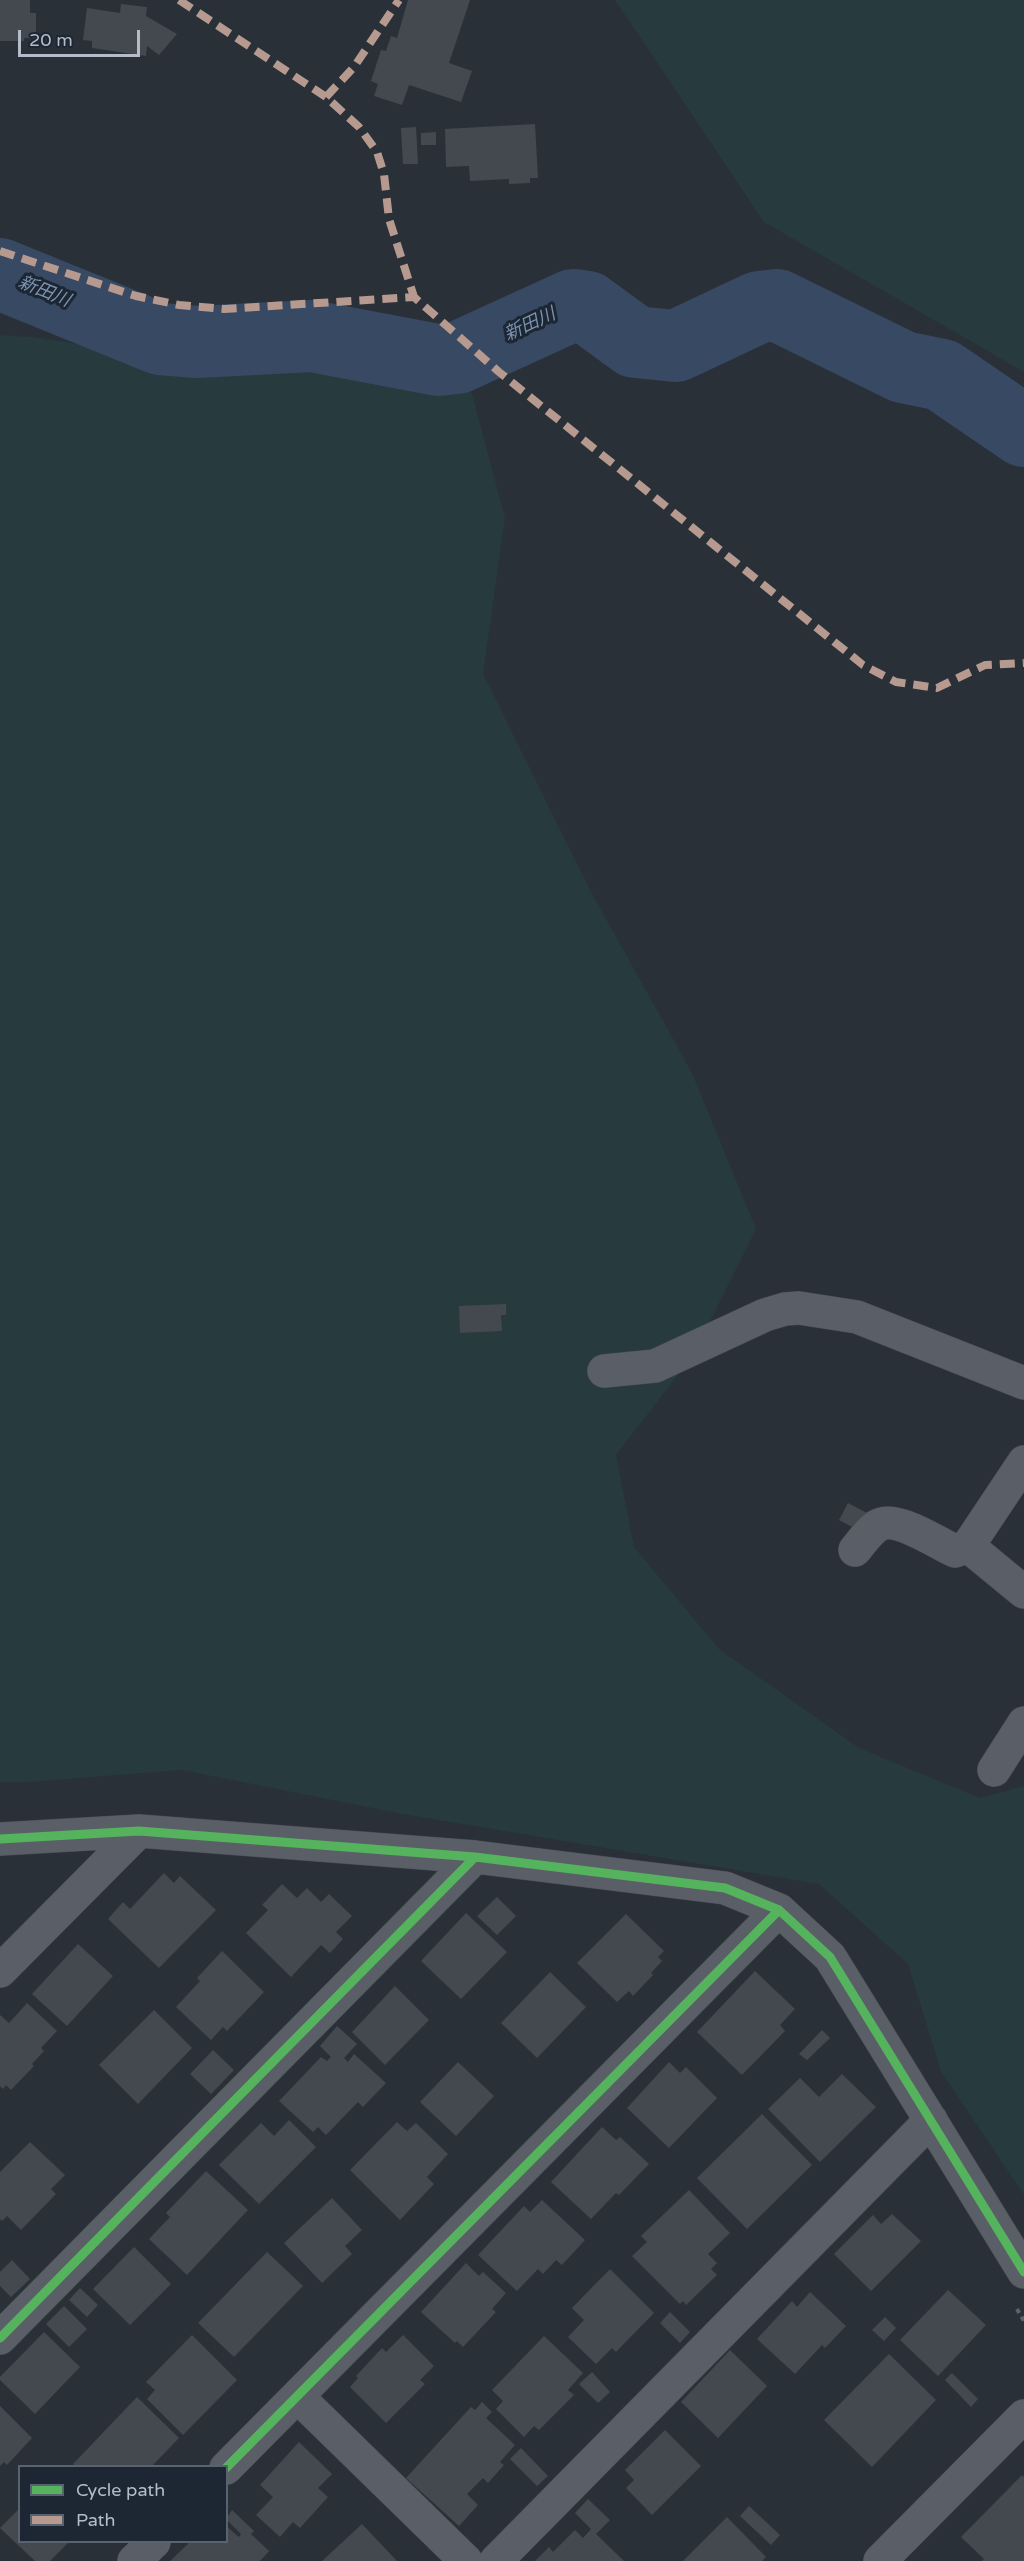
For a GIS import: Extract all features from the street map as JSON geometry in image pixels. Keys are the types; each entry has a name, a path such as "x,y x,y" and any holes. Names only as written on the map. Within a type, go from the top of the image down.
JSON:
{"street":[{"path":"604,1371 655,1366 765,1315 785,1309 799,1308 857,1317 1024,1383"},
{"path":"855,1550 875,1527 880,1524 894,1523 955,1551 968,1546 1024,1462"},
{"path":"968,1546 1024,1592"},
{"path":"994,1770 1024,1723"},
{"path":"0,1971 139,1831"},
{"path":"0,1839 139,1831 474,1857 725,1888 780,1910 830,1957 1024,2272"},
{"path":"0,2338 474,1857"},
{"path":"228,2466 780,1910"},
{"path":"496,2561 931,2120"},
{"path":"298,2397 466,2561"},
{"path":"880,2561 1024,2416"},
{"path":"134,2561 152,2543"}],"green space":[{"path":"615,0 1024,0 1024,372 764,222"},
{"path":"0,335 32,337 145,354 385,370 471,390 505,518 483,674 591,892 692,1073 756,1229 692,1357 616,1455 634,1547 719,1649 859,1748 980,1798 1024,1786 1024,2195 941,2071 908,1964 819,1884 403,1814 182,1770 29,1782 0,1782"}],"building":[{"path":"0,0 30,0 30,13 36,13 36,38 24,38 24,41 0,41"},
{"path":"408,0 470,0 449,63 472,71 461,102 409,85 402,105 374,96 378,84 371,81 381,50 386,51 391,36 397,38"},
{"path":"121,4 147,7 146,16 177,34 159,55 147,46 146,56 92,48 92,41 83,40 87,8 120,13"},
{"path":"535,124 538,178 530,178 530,183 509,184 509,179 470,181 469,166 446,167 445,129"},
{"path":"416,127 418,164 403,164 401,128"},
{"path":"436,132 436,145 421,145 421,133"},
{"path":"506,1304 506,1315 501,1315 502,1331 460,1333 459,1306"},
{"path":"848,1503 867,1513 858,1530 839,1520"},
{"path":"164,1873 174,1883 180,1876 216,1910 159,1968 108,1919 123,1902 130,1909"},
{"path":"282,1884 297,1898 307,1888 321,1902 329,1894 352,1916 336,1932 343,1939 330,1953 321,1945 291,1977 246,1933 268,1910 262,1905"},
{"path":"497,1897 516,1916 497,1935 477,1916"},
{"path":"466,1913 507,1952 461,1999 421,1961"},
{"path":"626,1914 664,1951 658,1957 662,1961 651,1973 653,1975 633,1996 629,1991 617,2002 577,1963"},
{"path":"78,1944 113,1976 67,2026 32,1994"},
{"path":"222,1951 264,1992 227,2031 223,2027 211,2040 176,2007 200,1981 197,1978"},
{"path":"755,1971 795,2009 780,2025 785,2031 742,2075 697,2032"},
{"path":"550,1972 586,2007 537,2058 501,2023"},
{"path":"395,1986 429,2020 385,2065 352,2032"},
{"path":"27,2003 57,2031 41,2048 44,2051 32,2064 34,2066 11,2090 6,2085 3,2089 0,2086 0,2015 9,2023"},
{"path":"154,2010 192,2048 138,2104 99,2065"},
{"path":"337,2026 357,2044 344,2058 348,2062 354,2054 386,2083 363,2107 358,2102 326,2135 318,2127 313,2132 279,2101 321,2057 327,2061 331,2057 320,2046"},
{"path":"822,2030 830,2038 807,2060 799,2054"},
{"path":"213,2050 234,2070 211,2094 190,2074"},
{"path":"458,2062 494,2096 456,2136 420,2102"},
{"path":"669,2062 680,2073 686,2067 717,2098 669,2148 627,2108"},
{"path":"842,2074 876,2107 820,2162 768,2109 800,2078 819,2097"},
{"path":"762,2114 812,2165 747,2229 697,2178"},
{"path":"289,2120 316,2147 259,2204 219,2165 261,2123 274,2136"},
{"path":"397,2122 407,2131 416,2123 448,2154 427,2177 434,2184 400,2220 350,2170"},
{"path":"602,2127 616,2140 620,2137 649,2164 619,2195 616,2193 591,2219 551,2182"},
{"path":"30,2142 65,2175 51,2189 56,2194 21,2230 7,2216 2,2221 0,2219 0,2172"},
{"path":"206,2171 248,2210 187,2275 149,2239 170,2217 166,2213"},
{"path":"689,2190 730,2233 708,2254 717,2263 711,2269 717,2275 686,2305 683,2301 680,2304 632,2256 647,2242 641,2236"},
{"path":"332,2198 362,2230 345,2246 352,2254 322,2283 284,2243"},
{"path":"542,2200 585,2240 562,2265 556,2260 543,2274 538,2269 517,2291 478,2255 524,2206 530,2212"},
{"path":"892,2214 921,2241 871,2291 834,2254 873,2215 881,2224"},
{"path":"134,2247 171,2284 130,2325 93,2289"},
{"path":"267,2252 303,2286 234,2357 198,2323"},
{"path":"12,2260 30,2279 11,2297 0,2286 0,2272"},
{"path":"466,2263 479,2276 483,2272 506,2293 492,2309 496,2312 463,2347 457,2341 455,2343 421,2312"},
{"path":"610,2269 654,2313 616,2352 612,2348 596,2364 568,2337 584,2320 572,2308"},
{"path":"80,2288 98,2305 87,2317 69,2300"},
{"path":"948,2290 986,2325 938,2376 900,2340"},
{"path":"810,2292 846,2326 825,2348 822,2345 795,2374 757,2339 792,2301 797,2307"},
{"path":"64,2306 87,2329 69,2347 46,2324"},
{"path":"670,2312 690,2332 680,2343 660,2323"},
{"path":"885,2317 896,2328 884,2341 872,2330"},
{"path":"44,2332 80,2367 35,2414 0,2380 0,2377"},
{"path":"192,2335 237,2380 183,2435 147,2399 155,2390 146,2382"},
{"path":"403,2335 434,2366 420,2380 425,2384 386,2423 350,2387 358,2378 356,2376 382,2348 386,2352"},
{"path":"544,2336 583,2373 568,2390 574,2395 539,2430 534,2426 524,2437 496,2409 503,2401 492,2390"},
{"path":"730,2350 767,2386 718,2438 681,2402"},
{"path":"889,2354 936,2400 872,2467 824,2420"},
{"path":"592,2372 610,2392 598,2403 579,2384"},
{"path":"952,2373 978,2399 971,2407 945,2380"},
{"path":"137,2397 179,2438 153,2465 73,2464"},
{"path":"482,2402 492,2412 486,2418 515,2445 500,2462 504,2465 488,2483 483,2478 467,2494 478,2505 459,2526 406,2478 471,2407 475,2410"},
{"path":"0,2406 32,2438 7,2465 4,2462 0,2466"},
{"path":"665,2430 701,2466 652,2515 626,2488 634,2480 625,2470"},
{"path":"299,2442 332,2474 318,2488 328,2497 300,2528 293,2522 280,2537 256,2515 273,2497 260,2485"},
{"path":"521,2448 548,2476 537,2486 510,2459"},
{"path":"1022,2475 1024,2477 1024,2561 982,2561 984,2559 961,2537"},
{"path":"588,2499 610,2520 596,2534 624,2561 535,2561 549,2547 553,2552 575,2530 583,2538 591,2529 575,2513"},
{"path":"749,2506 780,2535 771,2545 740,2516"},
{"path":"18,2510 18,2543 68,2543 50,2561 35,2561 0,2528"},
{"path":"232,2510 254,2531 251,2534 269,2551 260,2561 170,2561 189,2543 228,2543 228,2528 239,2537 241,2534 228,2521"},
{"path":"727,2517 766,2557 762,2561 683,2561"},
{"path":"362,2524 397,2561 322,2561"}],"waterway":[{"name":"新田川","path":"0,274 160,339 198,342 311,336 438,360 457,358 573,305 587,307 635,342 676,346 759,307 777,305 903,367 942,375 1024,431"}],"marked path":[{"path":"179,0 326,97 359,127 377,152 384,174 389,219 414,297"},
{"path":"326,97 354,67 399,0"},
{"path":"0,251 136,296 179,305 224,309 414,297 499,372 863,665 896,682 937,688 985,665 1024,663"}],"cycle path":[{"path":"0,1839 139,1831 475,1857 725,1888 779,1910 830,1957 1024,2272"},
{"path":"0,2338 475,1857"},
{"path":"228,2466 779,1910"}]}
